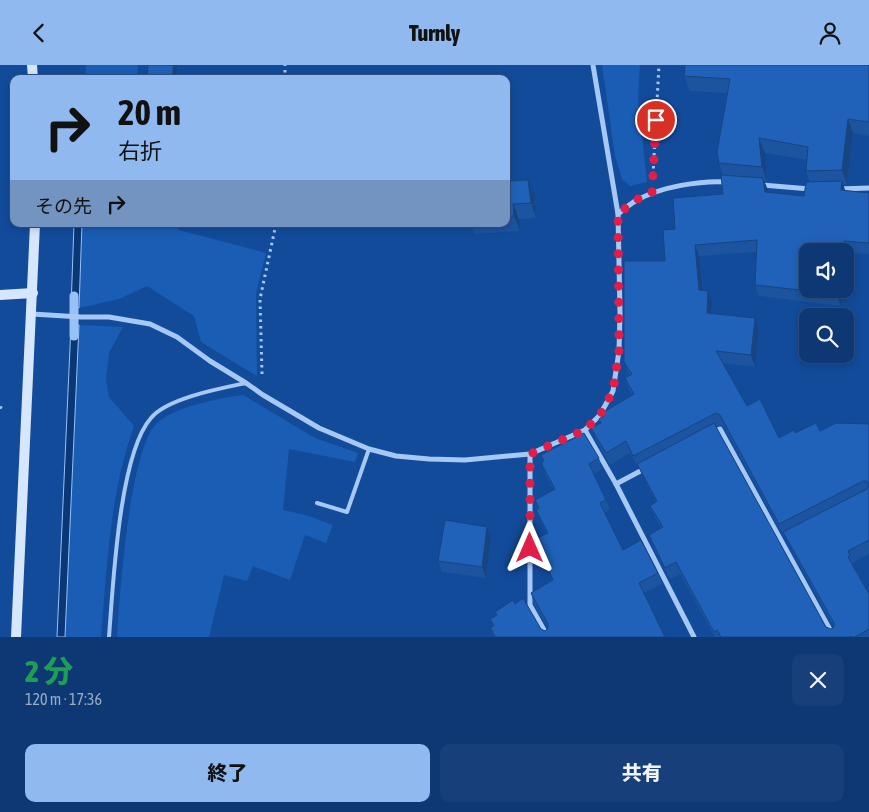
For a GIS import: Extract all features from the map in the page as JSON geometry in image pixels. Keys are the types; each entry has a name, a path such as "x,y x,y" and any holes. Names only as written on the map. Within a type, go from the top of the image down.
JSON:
{"street":[{"path":"32,314 109,317 150,324 177,337 263,395 319,428 368,449 396,456 465,460 530,454 585,430 600,415 613,391 619,342 618,214 593,65"},
{"path":"618,214 636,200 663,189 713,181 732,183"},
{"path":"752,184 818,190"},
{"path":"835,189 869,188"},
{"path":"16,637 35,227"},
{"path":"0,295 33,293"},
{"path":"703,438 720,429 834,637"},
{"path":"585,430 616,484 694,637"},
{"path":"530,454 530,605 548,637"},
{"path":"616,484 650,466"},
{"path":"781,542 790,537"}],"lane":[{"path":"109,637 122,509 127,476 137,442 151,417 174,402 217,389 246,383"},
{"path":"317,503 347,512 368,449"}],"path":[{"path":"652,193 659,65"},
{"path":"263,395 260,299 275,227"}],"shaded area":[{"path":"86,65 138,65 137,75 85,75"},
{"path":"602,65 640,65 638,97 647,182 630,186 622,179 615,156"},
{"path":"74,227 82,227 79,308 71,308"},
{"path":"82,227 177,227 179,230 266,253 256,293 257,376 201,342 194,316 147,286 119,299 79,308"},
{"path":"71,325 79,325 65,637 57,637"},
{"path":"79,325 123,327 109,353 106,379 109,397 134,426 126,451 115,503 101,637 65,637"},
{"path":"243,395 315,438 358,453 355,462 289,449 283,510 306,515 333,525 326,543 305,535 290,580 253,566 247,581 224,575 209,637 117,637 128,525 139,463 147,440 156,424 174,413 210,401"}],"building":[{"path":"148,65 173,65 173,75 147,75"},
{"path":"685,65 869,65 869,122 848,119 842,170 806,171 808,147 759,138 762,167 719,163 717,152 730,79 684,76"},
{"path":"721,175 763,178 765,192 804,196 806,182 842,181 841,190 869,193 869,243 844,241 844,243 799,243 799,290 755,285 757,240 695,245 699,290 708,291 707,313 755,318 751,355 716,351 747,406 760,399 779,438 794,430 795,433 816,423 820,431 836,423 869,424 869,485 867,481 863,481 779,524 720,415 716,413 633,456 626,441 606,453 591,428 601,423 599,419 604,416 602,413 634,394 625,378 632,374 624,362 624,261 665,261 663,230 675,229 673,198 723,194"},
{"path":"528,180 531,203 513,204 514,216 510,216 510,181"},
{"path":"714,423 826,627 831,629 834,627 834,623 783,532 867,489 869,485 869,540 848,551 850,556 848,557 869,594 869,629 855,637 721,637 717,630 714,632 676,562 665,568 649,535 663,527 650,506 657,501 637,464"},
{"path":"584,433 599,458 589,464 606,500 600,503 623,550 641,540 658,573 639,583 665,637 495,637 490,627 494,626 490,619 497,615 495,612 513,600 515,604 523,598 541,629 545,631 548,628 548,624 531,593 553,580 535,539 548,533 536,510 539,508 535,500 555,489 542,465 544,461 541,455"},
{"path":"445,520 487,527 482,567 438,561"}],"waterway":[{"path":"74,296 74,336"}],"route":[{"path":"530,548 530,454 585,430 600,415 613,391 619,351 618,214 636,200 652,193 656,120"}]}
